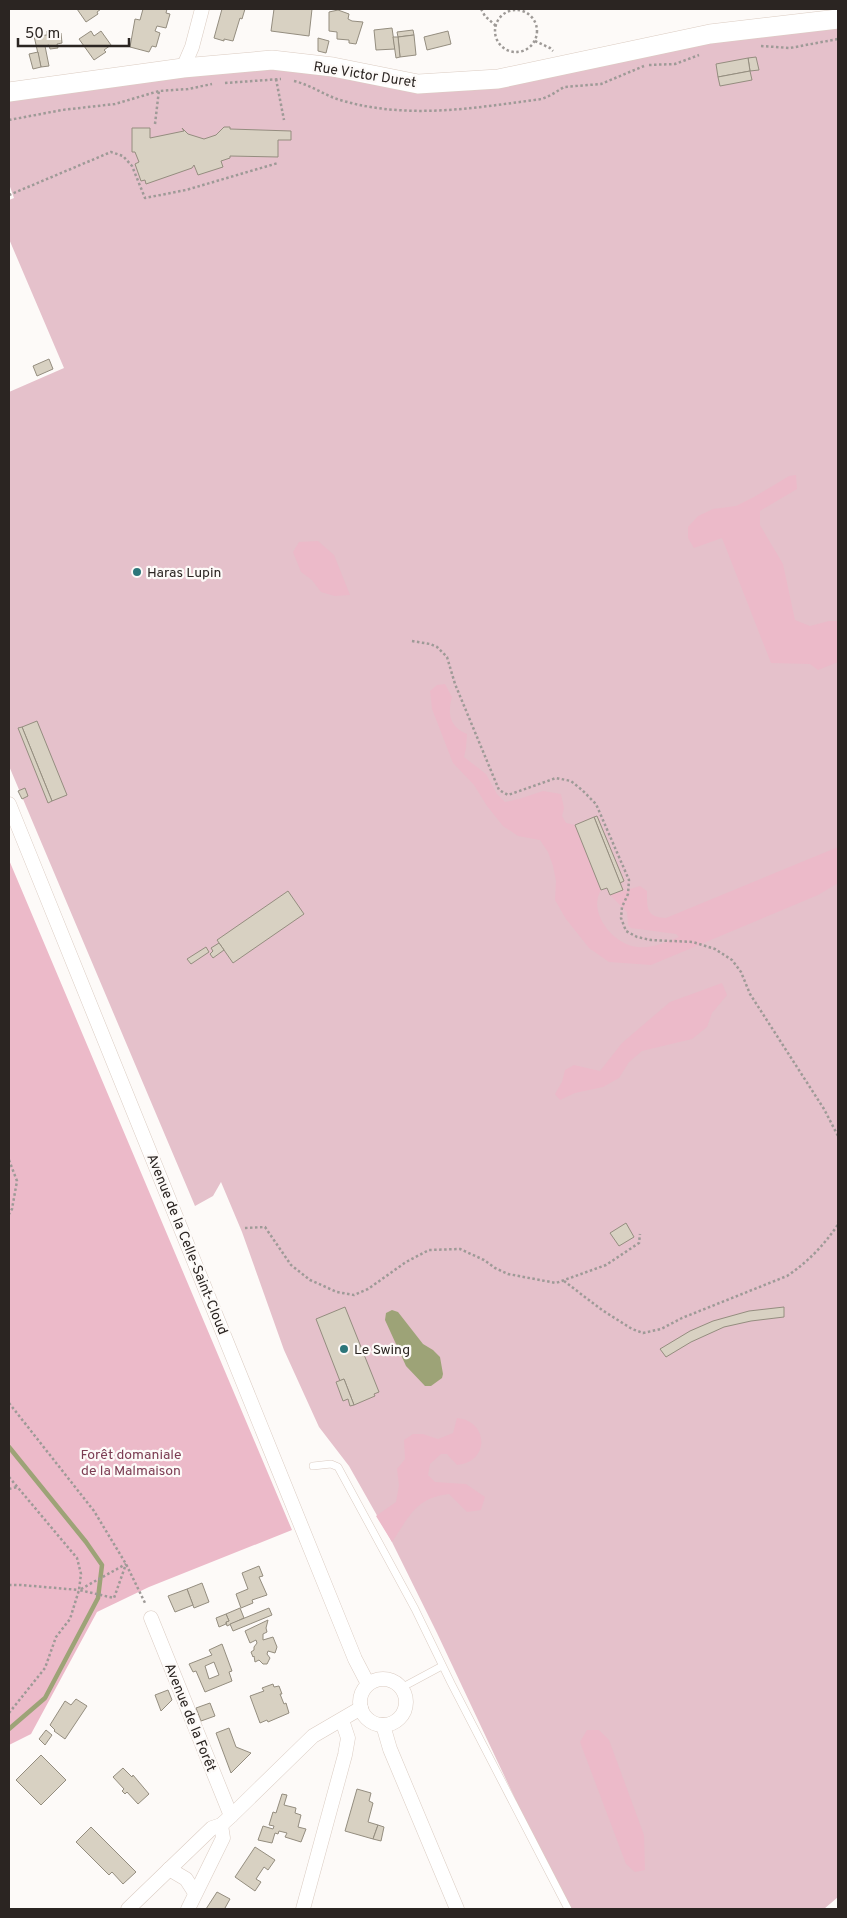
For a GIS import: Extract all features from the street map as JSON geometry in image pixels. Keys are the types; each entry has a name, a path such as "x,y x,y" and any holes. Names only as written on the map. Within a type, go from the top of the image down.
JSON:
{"street":[{"path":"183,68 192,47 202,9"},
{"name":"Rue Victor Duret","path":"9,92 183,68 272,60 333,68 418,84 498,79 710,34 838,19"},
{"name":"Avenue de la Celle-Saint-Cloud","path":"9,804 355,1659 368,1684"},
{"name":"Avenue de la Forêt","path":"152,1618 226,1821"},
{"path":"386,1679 394,1682 401,1688 405,1697 405,1707 401,1716 393,1722 383,1725 366,1717 361,1708 360,1699 368,1684 376,1680 386,1679"},
{"path":"128,1909 212,1828 226,1821 313,1736 361,1708"},
{"path":"303,1909 345,1755 348,1738 342,1720"},
{"path":"383,1725 390,1749 457,1909"},
{"path":"192,1901 224,1838 226,1821"},
{"path":"169,1869 186,1879 192,1901"}],"lane":[{"path":"313,1466 331,1464 338,1467 415,1609 442,1666 568,1909"},
{"path":"401,1688 442,1666"}],"path":[{"path":"481,9 484,16 496,26"},
{"path":"525,10 531,15 537,28 535,41 524,50 518,52 505,48 497,39 496,26 501,16 506,12 525,10"},
{"path":"272,60 284,120"},
{"path":"155,124 159,91 159,71"},
{"path":"9,195 111,152 123,156 132,166 145,198 186,190 278,163"},
{"path":"412,641 437,647 447,657 455,684 499,790 508,795 556,778 571,782 596,804 630,880 628,894 622,907 621,918 626,931 637,937 651,940 693,942 715,950 732,960 741,972 750,994 824,1109 838,1136"},
{"path":"9,1160 17,1181 12,1209 9,1214"},
{"path":"563,1280 602,1310 632,1329 643,1333 661,1329 682,1318 787,1276 802,1266 822,1248 838,1222"},
{"path":"246,1228 266,1227 291,1265 310,1280 337,1292 354,1294 368,1289 406,1262 429,1250 438,1248 460,1249 508,1274 556,1283 606,1265 639,1243 640,1234"},
{"path":"9,1403 94,1510 126,1564 152,1618"},
{"path":"9,1477 77,1558 80,1574 79,1590 70,1619 56,1636 45,1668 9,1713"},
{"path":"9,1489 17,1487"},
{"path":"9,1586 21,1585 79,1590 114,1598 126,1564"},
{"path":"79,1590 126,1564"}],"shaded area":[{"path":"838,25 838,1897 824,1909 567,1909 392,1542 349,1466 319,1427 284,1350 242,1232 221,1182 213,1196 195,1206 9,766 9,392 64,368 9,239 9,200 14,198 9,184 9,101 219,71 294,67 431,92 474,90 511,84 691,41"},
{"path":"392,1310 398,1312 423,1344 440,1357 442,1378 431,1386 425,1386 406,1366 385,1320 386,1313"}],"green space":[{"path":"796,475 797,489 760,511 760,525 783,564 795,620 810,626 829,621 838,621 838,662 818,670 810,664 771,663 722,538 694,548 688,538 688,527 698,516 713,509 736,506 789,476"},
{"path":"318,541 334,555 350,595 335,596 321,592 312,580 301,572 293,552 299,542"},
{"path":"445,684 452,697 450,714 453,724 467,734 464,757 486,774 497,794 505,802 543,791 561,794 564,808 562,816 566,823 575,825 601,890 597,908 600,918 612,934 628,945 648,947 679,937 676,934 631,928 628,925 627,912 610,895 640,886 647,891 648,907 651,914 666,918 838,847 838,883 818,895 651,965 609,962 589,948 566,919 555,900 556,881 553,866 548,852 540,840 518,836 503,826 487,806 474,785 453,763 432,709 430,691 437,685"},
{"name":"Forêt domaniale de la Malmaison","path":"9,860 292,1530 149,1587 97,1612 31,1734 9,1745"},
{"path":"722,983 727,995 712,1013 707,1027 692,1039 642,1051 629,1062 619,1078 603,1087 575,1093 560,1100 555,1094 562,1082 565,1070 574,1065 600,1071 622,1043 670,1002"},
{"path":"457,1418 468,1421 475,1426 480,1433 480,1450 468,1462 457,1465 447,1454 441,1454 430,1464 428,1475 435,1482 466,1484 485,1497 481,1510 467,1512 449,1494 438,1496 421,1504 414,1510 392,1542 376,1516 396,1502 399,1485 397,1469 405,1459 404,1440 413,1434 423,1434 438,1439 453,1433"},
{"path":"587,1730 599,1730 609,1740 644,1835 645,1870 635,1872 626,1864 580,1742"}],"building":[{"path":"77,9 101,9 97,12 98,14 86,22"},
{"path":"143,9 167,9 166,13 170,14 166,28 157,26 155,31 160,33 156,47 152,46 149,52 130,47 135,19 140,20"},
{"path":"222,9 245,9 242,19 240,18 233,41 214,38"},
{"path":"274,9 312,9 309,36 271,31"},
{"path":"338,10 349,14 348,19 352,21 363,22 356,44 349,43 349,40 337,39 337,32 329,31 329,12"},
{"path":"392,28 395,49 376,50 374,30"},
{"path":"54,30 55,34 61,33 62,43 57,44 58,48 50,49 49,45 45,46 49,66 41,67 34,36 47,35 47,31"},
{"path":"413,30 414,35 398,37 397,32"},
{"path":"91,31 94,36 101,31 111,45 104,50 106,52 94,60 79,39"},
{"path":"448,31 451,44 427,50 424,37"},
{"path":"414,35 416,55 400,57 398,37"},
{"path":"393,37 398,37 400,57 396,58"},
{"path":"318,38 329,41 326,53 318,51"},
{"path":"38,52 41,67 33,69 29,54"},
{"path":"756,57 759,70 750,71 748,58"},
{"path":"748,58 750,71 718,77 716,64"},
{"path":"750,71 752,80 720,86 718,77"},
{"path":"224,127 230,127 230,129 291,131 291,140 278,140 278,157 230,156 230,158 221,161 223,167 198,175 194,165 192,168 146,184 145,180 141,181 135,164 139,162 135,152 132,152 132,128 150,128 150,138 184,131 182,128 188,134 204,139 216,135"},
{"path":"49,359 53,369 37,376 33,366"},
{"path":"37,721 67,795 52,801 22,727"},
{"path":"22,727 52,801 48,803 18,728"},
{"path":"25,788 28,796 22,799 18,791"},
{"path":"597,816 624,881 620,883 594,817"},
{"path":"594,817 623,890 610,895 607,888 601,890 575,825"},
{"path":"288,891 304,914 233,963 217,940"},
{"path":"219,943 224,950 213,958 210,954 213,951 211,948"},
{"path":"206,947 209,952 191,964 187,959"},
{"path":"626,1223 634,1237 619,1246 610,1233"},
{"name":"Le Swing","path":"345,1307 379,1392 374,1394 375,1396 354,1405 344,1379 340,1381 316,1319"},
{"path":"784,1307 784,1317 724,1327 691,1342 666,1357 660,1349 690,1331 713,1321 749,1311"},
{"path":"344,1379 354,1405 350,1406 348,1399 343,1401 336,1382"},
{"path":"259,1566 263,1576 259,1577 267,1595 252,1600 253,1603 241,1608 236,1594 248,1589 242,1573"},
{"path":"202,1583 209,1602 194,1608 187,1589"},
{"path":"187,1589 193,1605 175,1612 168,1596"},
{"path":"240,1608 244,1618 227,1626 226,1622 229,1621 226,1614"},
{"path":"269,1608 272,1615 233,1631 230,1624"},
{"path":"226,1614 229,1621 219,1627 216,1618"},
{"path":"268,1620 267,1632 263,1634 263,1640 273,1637 277,1647 275,1653 268,1651 267,1654 270,1658 267,1664 263,1664 259,1660 255,1662 251,1652 257,1643 256,1640 250,1643 245,1631"},
{"path":"222,1644 232,1671 229,1672 232,1681 205,1692 196,1671 193,1672 189,1664 212,1655 209,1650","holes":["214,1662 219,1675 209,1679 205,1666"]},
{"path":"273,1684 274,1687 279,1686 282,1694 280,1694 284,1704 286,1703 289,1713 268,1722 267,1720 260,1723 250,1696 264,1691 262,1688"},
{"path":"168,1690 172,1700 161,1711 155,1695"},
{"path":"76,1699 87,1706 65,1739 54,1731 50,1725 65,1701 71,1705"},
{"path":"210,1703 215,1716 201,1721 196,1708"},
{"path":"229,1728 236,1747 251,1753 231,1773 216,1733"},
{"path":"46,1730 52,1735 45,1745 39,1739"},
{"path":"41,1755 66,1780 41,1805 16,1780"},
{"path":"123,1768 132,1777 133,1775 149,1794 138,1804 127,1792 125,1794 122,1791 124,1789 113,1777"},
{"path":"357,1789 371,1793 369,1801 373,1803 368,1822 378,1825 373,1839 345,1831"},
{"path":"282,1794 287,1795 284,1805 296,1808 295,1813 301,1815 298,1827 306,1829 301,1842 285,1837 287,1833 279,1831 278,1834 275,1833 272,1843 258,1840 263,1826 273,1829 274,1826 269,1825 273,1812 276,1813"},
{"path":"378,1825 384,1827 381,1841 373,1839"},
{"path":"91,1827 136,1872 123,1884 112,1872 109,1875 76,1842"},
{"path":"255,1847 275,1860 268,1870 264,1867 256,1879 261,1882 255,1891 235,1877"},
{"path":"217,1892 230,1899 226,1909 206,1909"}],"waterway":[{"path":"9,1447 86,1542 102,1565 98,1598 45,1698 9,1729"}],"place":[{"name":"Haras Lupin","path":"137,572"},
{"name":"Le Swing","path":"344,1349"}]}
